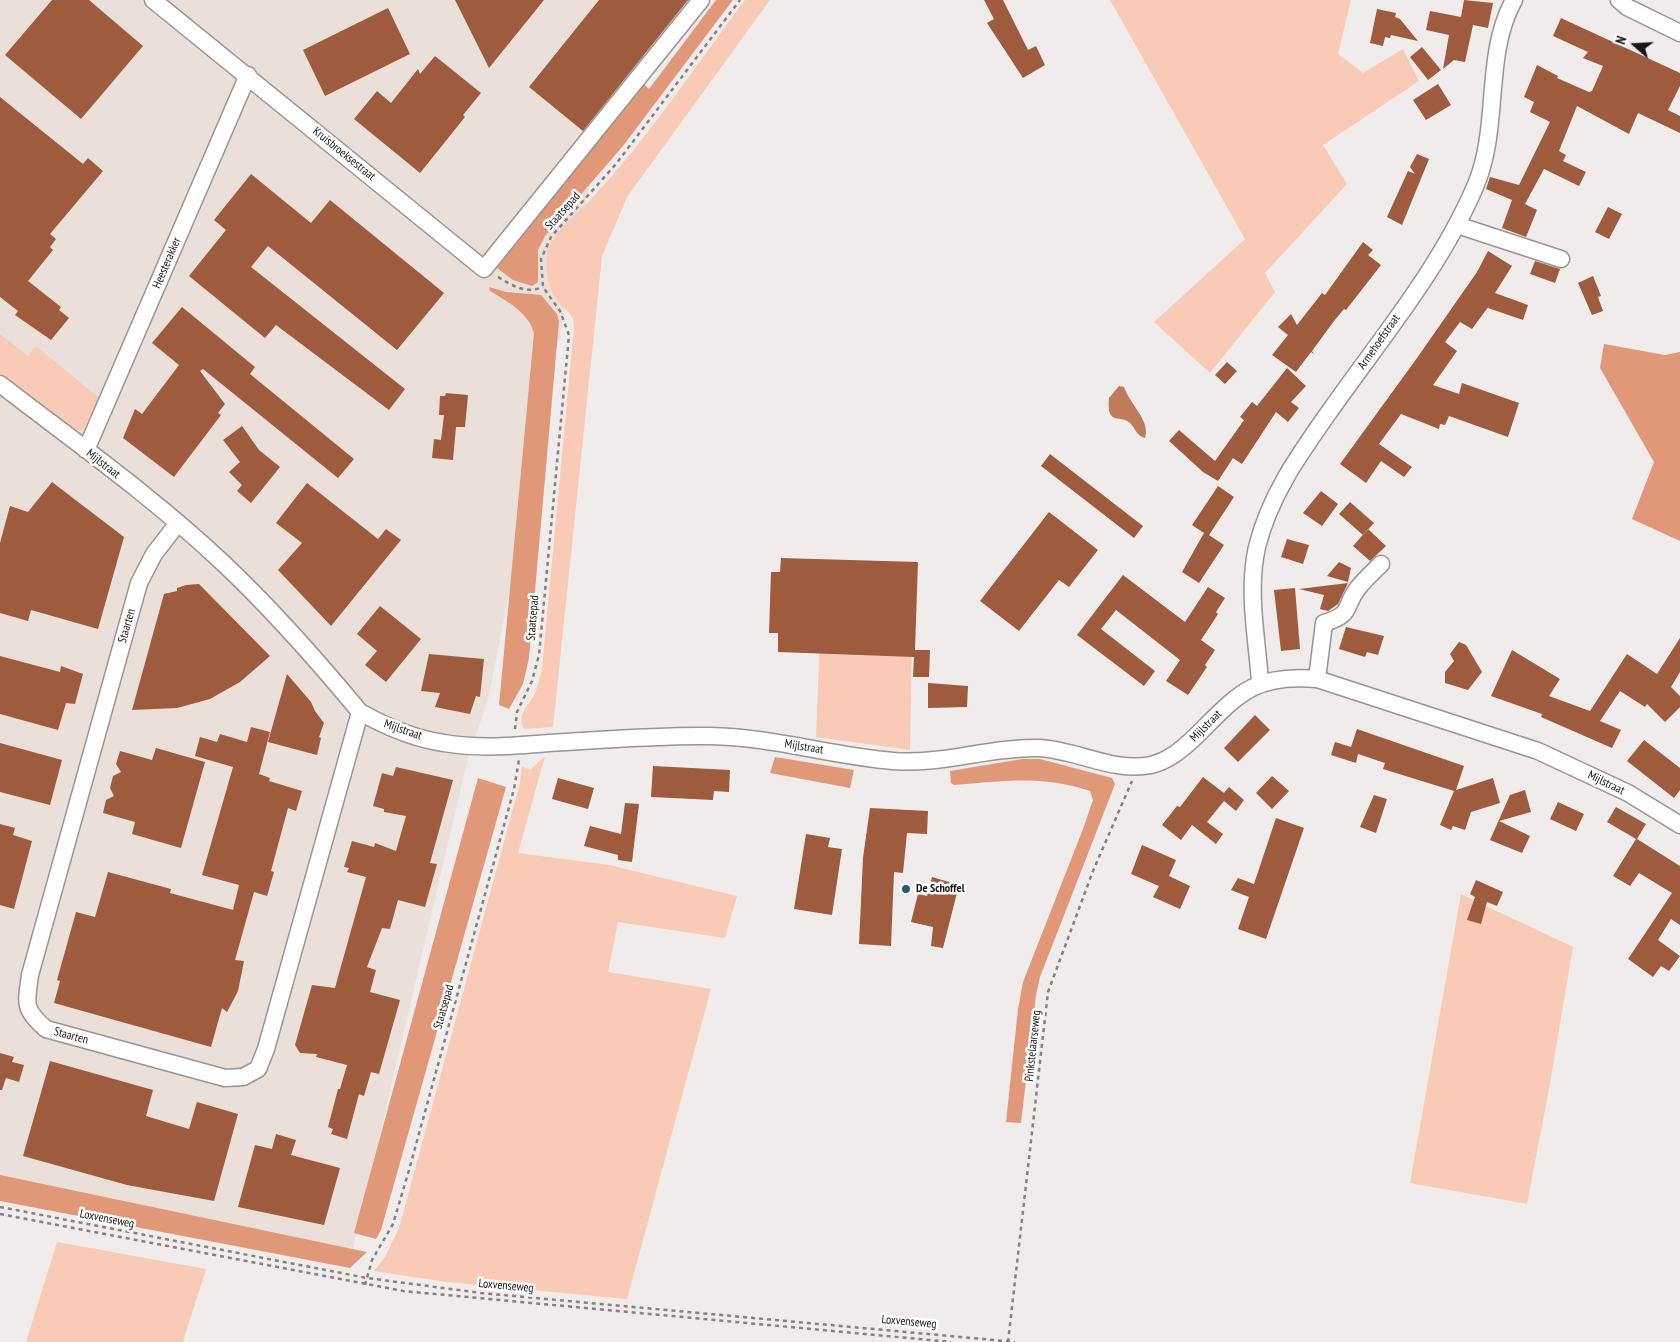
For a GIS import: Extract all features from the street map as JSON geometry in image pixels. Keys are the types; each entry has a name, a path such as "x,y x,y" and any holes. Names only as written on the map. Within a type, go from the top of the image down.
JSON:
{"street":[{"name":"Kruisbroeksestraat","path":"153,0 248,75 484,269"},
{"path":"484,269 701,0"},
{"name":"Armehoefstraat","path":"1260,682 1253,613 1254,578 1257,549 1274,500 1292,464 1426,277 1457,225 1486,158 1499,40 1514,0"},
{"path":"1619,0 1627,7 1680,33"},
{"name":"Heesterakker","path":"86,450 248,75"},
{"path":"1457,225 1561,259"},
{"name":"Mijlstraat","path":"0,384 178,523 261,600 360,712 380,723 441,743 466,746 518,745 671,736 712,736 748,738 894,761 934,760 1013,749 1048,748 1136,768 1153,765 1180,751 1231,701 1260,682 1290,676 1317,679 1538,751 1628,793 1680,825"},
{"name":"Staarten","path":"178,523 154,554 139,583 30,975 26,1000 31,1016 46,1029 225,1078 243,1077 258,1069 266,1049 360,712"},
{"path":"1317,679 1324,623 1340,618 1348,609 1357,589 1381,564"}],"path":[{"name":"Staatsepad","path":"365,1285 375,1254 393,1224 409,1170 514,789 519,769 515,725 516,712 532,681 539,655 569,335 560,311 543,287 542,259 551,237 616,164 740,0"},
{"path":"484,269 517,288 528,291 543,287"},
{"name":"Pinkstelaarseweg","path":"1008,1341 1048,992 1093,872 1129,792 1136,768"},
{"name":"Loxvenseweg","path":"0,1207 367,1278 481,1293 1015,1342"},
{"name":"Loxvenseweg","path":"0,1214 365,1285 728,1323 952,1342"}],"shaded area":[{"path":"0,0 705,0 599,136 488,700 468,758 353,1249 0,1177"},
{"path":"716,0 733,0 623,146 545,236 538,250 538,282 532,286 513,280 497,268 641,81 649,89"},
{"path":"745,0 770,0 627,197 602,256 553,727 524,729 521,719 522,715 535,693 542,669 574,326 571,315 558,301 550,285 546,268 549,247 559,232 632,152"},
{"path":"1110,0 1351,0 1338,54 1363,73 1403,49 1419,81 1323,145 1347,184 1265,273 1275,292 1210,373 1154,322 1245,239"},
{"path":"489,287 506,292 541,295 557,314 559,321 529,658 523,684 509,709 499,705 534,333 522,313 490,291"},
{"path":"0,334 28,356 36,346 99,398 83,430 74,431 0,375"},
{"path":"1604,344 1665,355 1680,352 1680,541 1632,519 1654,462 1600,368"},
{"path":"1119,386 1124,387 1145,425 1145,438 1138,434 1127,421 1112,417 1110,413 1109,398"},
{"path":"820,636 912,639 910,750 816,737"},
{"path":"545,756 518,853 609,865 737,896 725,938 618,922 608,972 711,989 627,1299 446,1282 374,1271 385,1257 399,1228 520,783 522,766 530,770"},
{"path":"775,757 854,770 850,788 770,773"},
{"path":"1022,759 1040,759 1112,778 1115,784 1040,977 1036,995 1021,1123 1006,1122 1018,1009 1023,982 1093,800 1090,791 1073,786 1039,781 1022,780 954,785 951,783 950,771"},
{"path":"478,778 506,787 381,1230 376,1239 354,1233"},
{"path":"1461,894 1573,947 1527,1204 1410,1183"},
{"path":"0,1175 367,1252 350,1268 0,1201"},
{"path":"57,1242 206,1269 183,1342 26,1342"}],"building":[{"path":"52,0 89,0 143,46 81,119 5,55"},
{"path":"455,0 544,0 489,68"},
{"path":"599,0 688,0 583,131 529,87"},
{"path":"984,0 1003,0 1028,50 1036,46 1045,65 1023,78 987,23 994,19"},
{"path":"1464,0 1493,3 1488,28 1473,25 1465,62 1454,60 1443,69 1449,35 1426,30 1430,11 1461,17"},
{"path":"388,8 410,54 325,96 303,50"},
{"path":"1377,9 1396,13 1395,17 1400,19 1418,41 1391,35 1390,38 1385,37 1383,46 1370,43"},
{"path":"1561,18 1680,73 1680,86 1668,110 1680,116 1680,133 1638,113 1629,134 1577,106 1559,151 1566,155 1563,161 1586,172 1579,186 1544,169 1525,204 1537,210 1526,237 1502,228 1512,200 1486,189 1490,177 1519,185 1550,122 1530,112 1534,102 1524,97 1537,65 1558,76 1557,78 1589,92 1592,91 1603,66 1583,58 1588,52 1553,36"},
{"path":"1422,47 1441,70 1428,80 1410,57"},
{"path":"435,56 481,93 463,115 465,117 420,173 354,119 377,91 391,103 418,69 420,74"},
{"path":"1438,84 1451,105 1426,120 1413,100"},
{"path":"0,97 83,164 88,158 103,171 50,234 56,239 50,247 53,250 28,281 61,307 59,310 69,318 51,340 15,315 18,311 0,297"},
{"path":"1417,154 1429,159 1402,225 1387,217 1408,171 1415,174 1410,167"},
{"path":"251,174 311,223 330,200 444,293 397,350 268,246 251,267 405,389 389,410 276,325 265,338 189,276 226,230 214,220"},
{"path":"1608,207 1622,214 1609,239 1595,232"},
{"path":"1363,242 1373,250 1368,255 1381,265 1346,310 1344,309 1334,321 1312,351 1314,354 1311,352 1296,372 1272,355 1288,335 1278,327 1291,314 1297,325 1322,293 1325,295"},
{"path":"1488,251 1512,266 1495,293 1528,305 1523,320 1488,308 1489,306 1472,329 1460,322 1445,342 1457,351 1433,385 1459,394 1462,383 1519,403 1508,437 1449,416 1445,425 1440,424 1439,429 1401,414 1379,444 1412,467 1404,477 1381,461 1366,483 1340,464 1477,272"},
{"path":"1535,261 1560,269 1555,283 1530,274"},
{"path":"1593,276 1601,296 1598,297 1603,311 1592,315 1578,283"},
{"path":"182,307 255,367 250,374 354,459 338,478 203,369 200,371 225,404 218,413 221,415 174,477 123,438 135,409 142,414 179,365 152,343"},
{"path":"1227,362 1237,371 1225,384 1215,375"},
{"path":"1287,368 1306,386 1291,402 1299,408 1288,422 1276,412 1242,464 1233,458 1218,481 1203,472 1169,441 1179,430 1215,461 1244,420 1240,417 1252,402 1257,406"},
{"path":"446,393 468,395 465,427 456,427 453,460 432,458 434,439 441,440 444,415 439,415 440,396 445,396"},
{"path":"242,426 259,450 280,467 251,503 237,491 242,485 229,472 240,462 223,440"},
{"path":"1050,454 1143,526 1134,538 1041,466"},
{"path":"52,482 124,537 98,629 31,610 28,621 0,613 0,543 10,506 28,512"},
{"path":"307,483 378,539 386,529 401,540 331,626 278,570 302,543 276,523"},
{"path":"1218,486 1234,497 1209,535 1224,545 1199,583 1182,572 1204,533 1192,525"},
{"path":"1321,491 1338,504 1322,526 1303,513"},
{"path":"1350,502 1374,523 1363,535 1339,514"},
{"path":"1049,512 1098,550 1069,587 1059,580 1019,631 980,601"},
{"path":"1368,529 1386,546 1370,561 1353,546"},
{"path":"1287,539 1309,545 1303,564 1281,557"},
{"path":"781,558 918,562 915,650 930,650 929,677 913,677 914,657 778,652 778,633 769,633 771,572 780,572"},
{"path":"1339,562 1351,568 1348,582 1327,576"},
{"path":"1123,575 1185,622 1208,587 1225,598 1216,612 1218,614 1201,640 1215,650 1205,665 1207,667 1188,695 1166,681 1180,660 1116,610 1101,629 1155,671 1144,686 1077,635"},
{"path":"1348,583 1338,604 1328,611 1320,609 1324,595 1299,589"},
{"path":"199,584 270,656 240,682 210,699 177,708 132,710 164,594 177,591 177,588 186,585"},
{"path":"1295,588 1300,649 1281,651 1274,590"},
{"path":"380,606 421,639 386,682 365,665 377,651 357,634"},
{"path":"1346,627 1384,636 1378,655 1367,652 1365,657 1339,649"},
{"path":"1680,638 1680,672 1671,687 1680,696 1680,707 1665,722 1647,704 1645,707 1620,691 1600,721 1621,730 1612,748 1541,717 1542,714 1491,696 1512,650 1560,679 1549,696 1590,711 1627,654 1657,674"},
{"path":"1459,642 1466,645 1482,672 1468,690 1445,683 1445,672 1454,661 1450,654"},
{"path":"429,654 484,659 480,697 476,696 470,714 435,707 440,693 421,691"},
{"path":"0,656 60,672 61,666 83,674 75,704 66,703 58,730 0,714"},
{"path":"287,674 311,702 324,723 319,737 321,738 317,755 268,742"},
{"path":"928,683 968,686 967,707 928,708"},
{"path":"1255,715 1270,730 1238,762 1224,748"},
{"path":"251,727 270,732 259,774 270,778 269,781 302,791 296,811 288,808 271,871 274,872 267,896 254,892 235,960 244,961 238,991 227,1012 222,1008 211,1047 54,1003 60,981 57,980 76,912 95,917 108,872 171,889 170,893 233,910 239,885 202,875 233,767 195,756 200,737 217,742 220,734 247,742"},
{"path":"1357,729 1464,766 1456,790 1493,778 1500,803 1471,812 1465,830 1453,826 1451,830 1440,825 1454,791 1383,769 1385,763 1358,754 1356,763 1331,755 1335,742 1351,747"},
{"path":"1644,740 1680,768 1680,790 1674,798 1627,761"},
{"path":"0,743 62,760 50,805 0,792"},
{"path":"156,748 205,762 181,848 132,834 135,822 103,813 106,800 114,796 110,788 113,776 121,772 116,764 120,751 152,760"},
{"path":"653,766 730,770 729,792 714,791 713,800 651,797"},
{"path":"396,767 453,780 430,863 437,864 425,907 398,900 390,929 382,928 367,967 376,970 370,992 400,1000 379,1074 371,1072 364,1096 359,1094 347,1139 331,1134 333,1129 328,1127 338,1089 340,1089 347,1065 316,1057 317,1054 300,1053 295,1045 312,985 335,988 366,877 347,872 349,868 344,867 352,841 374,847 375,843 396,851 406,816 384,812 384,809 373,806 382,773 393,776"},
{"path":"1272,776 1289,791 1272,809 1256,793"},
{"path":"1203,777 1224,793 1229,787 1244,800 1236,811 1224,801 1207,822 1223,834 1216,844 1192,825 1181,840 1162,825 1177,806 1180,807"},
{"path":"558,778 594,788 588,809 552,799"},
{"path":"1525,790 1531,812 1499,821 1530,836 1522,853 1490,840 1510,795"},
{"path":"1374,795 1387,799 1376,833 1360,827"},
{"path":"1558,802 1584,814 1576,831 1550,819"},
{"path":"625,803 639,804 632,862 618,860 618,855 584,846 590,826 621,834"},
{"path":"1616,807 1646,824 1637,839 1680,866 1680,925 1671,919 1658,940 1680,956 1669,971 1661,966 1653,977 1628,959 1672,893 1639,873 1630,886 1613,876 1636,839 1607,822"},
{"path":"870,808 928,811 927,834 907,833 903,873 894,872 891,946 859,944 863,858"},
{"path":"1276,818 1304,828 1266,939 1238,929 1249,897 1231,890 1238,878 1254,884"},
{"path":"0,824 15,828 13,835 32,841 14,909 0,905"},
{"path":"806,834 830,838 828,847 842,849 832,915 794,909"},
{"path":"1142,845 1176,860 1169,876 1190,886 1180,909 1153,897 1159,886 1131,874"},
{"path":"932,877 959,885 943,948 931,946 933,927 911,922 918,894 927,896"},
{"path":"1476,880 1503,892 1497,906 1487,902 1481,924 1467,920 1475,897 1470,894"},
{"path":"0,1053 14,1057 12,1062 24,1065 19,1082 6,1078 2,1090 0,1090"},
{"path":"50,1061 153,1090 146,1116 189,1129 197,1102 238,1114 214,1201 127,1185 23,1156"},
{"path":"276,1134 296,1140 291,1155 340,1168 324,1225 238,1207 255,1145 272,1149"}],"place":[{"name":"De Schoffel","path":"906,889"}]}
